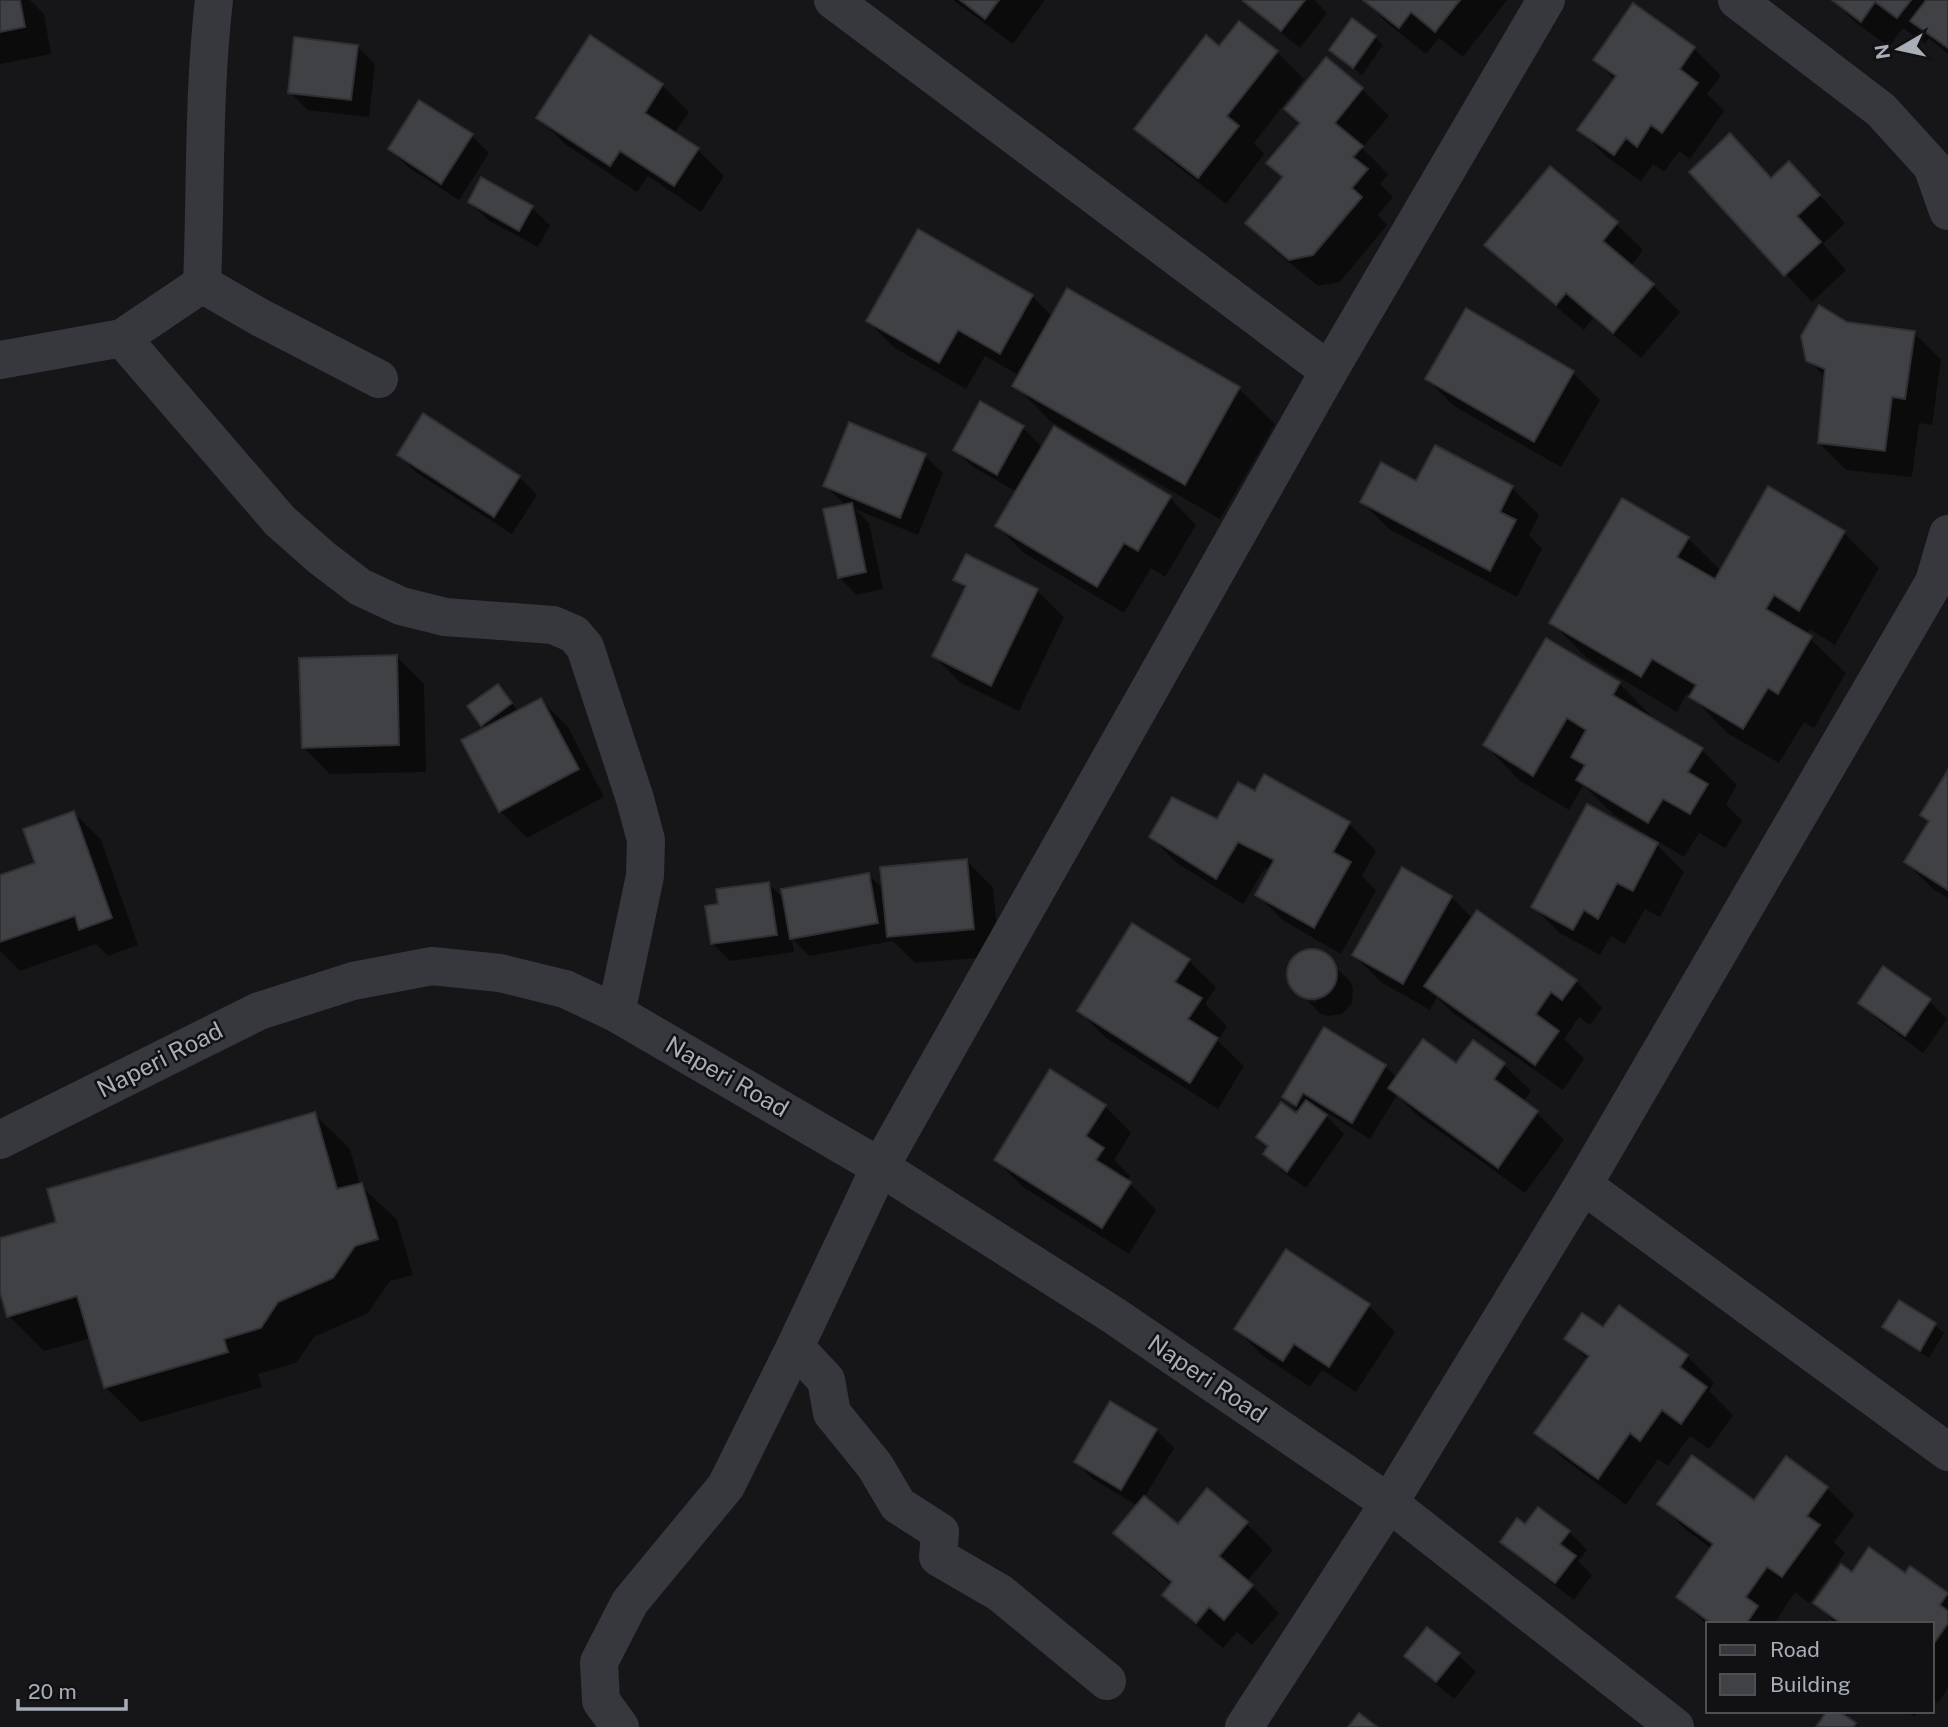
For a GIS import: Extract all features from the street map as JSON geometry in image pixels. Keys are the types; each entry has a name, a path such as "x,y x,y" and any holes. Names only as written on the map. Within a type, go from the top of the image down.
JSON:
{"street":[{"path":"202,284 214,0"},
{"path":"832,0 1329,371"},
{"path":"620,1727 601,1700 599,1662 630,1602 726,1486 880,1167 1329,371 1546,0"},
{"path":"1737,0 1881,110 1932,166 1948,211"},
{"path":"0,360 122,338 202,284"},
{"path":"202,284 379,379"},
{"path":"122,338 280,521 360,587 401,606 445,617 553,625 574,634 585,647 646,840 645,876 616,1013"},
{"path":"1244,1727 1389,1503 1583,1185 1941,586 1948,534"},
{"name":"Naperi Road","path":"0,1140 259,1011 352,981 432,967 500,973 565,989 616,1013 880,1167 1113,1315 1389,1503 1675,1727"},
{"path":"1583,1185 1948,1452"},
{"path":"795,1347 826,1380 832,1413 875,1466 898,1505 940,1532 938,1557 1000,1593 1107,1681"}],"building":[{"path":"0,0 20,0 25,27 0,32"},
{"path":"960,0 999,0 985,19"},
{"path":"1244,0 1305,0 1281,31"},
{"path":"1363,0 1460,0 1435,32 1411,12 1399,28"},
{"path":"1832,0 1911,0 1897,18 1875,2 1861,22"},
{"path":"1926,0 1948,0 1948,48 1910,21"},
{"path":"1633,3 1695,47 1680,69 1698,83 1662,133 1651,125 1637,147 1626,138 1614,155 1577,130 1616,76 1593,60"},
{"path":"1352,18 1376,36 1353,68 1329,50"},
{"path":"1239,21 1278,51 1227,116 1239,126 1198,178 1134,129 1206,35 1219,46"},
{"path":"590,35 663,84 645,113 699,148 674,186 620,151 610,166 536,118"},
{"path":"294,37 358,45 351,100 288,93"},
{"path":"1326,57 1363,88 1335,123 1363,146 1353,157 1368,169 1352,188 1362,197 1313,255 1289,260 1245,223 1283,177 1266,163 1300,123 1284,109"},
{"path":"419,100 473,134 441,184 388,149"},
{"path":"1730,133 1771,178 1789,161 1820,195 1797,216 1821,242 1784,276 1689,172"},
{"path":"1550,166 1618,222 1603,241 1654,284 1613,333 1566,293 1556,305 1484,245"},
{"path":"481,177 533,206 519,231 468,202"},
{"path":"918,229 1033,295 1000,354 958,330 939,363 866,321"},
{"path":"1067,288 1240,387 1185,485 1012,386"},
{"path":"1819,305 1847,322 1915,331 1905,399 1892,397 1885,451 1818,443 1825,369 1806,361 1801,336"},
{"path":"1466,308 1574,371 1534,442 1425,379"},
{"path":"980,401 1024,426 997,475 953,450"},
{"path":"423,413 520,476 494,517 397,455"},
{"path":"849,422 926,454 900,518 823,486"},
{"path":"1054,426 1171,496 1138,551 1124,543 1097,587 995,526"},
{"path":"1435,445 1513,486 1500,512 1516,520 1490,571 1360,502 1381,462 1416,481"},
{"path":"1768,486 1845,531 1799,611 1774,595 1766,609 1812,636 1778,694 1768,688 1743,729 1689,697 1696,685 1652,659 1641,677 1549,623 1622,498 1689,537 1677,557 1715,579"},
{"path":"852,503 866,572 838,578 823,509"},
{"path":"966,554 1038,589 991,686 932,656 966,586 953,580"},
{"path":"1546,638 1620,682 1613,695 1703,748 1688,772 1708,784 1690,814 1663,799 1648,823 1576,780 1585,765 1571,757 1586,730 1567,718 1533,776 1483,745"},
{"path":"397,655 399,745 302,748 299,658"},
{"path":"498,684 512,703 481,726 467,706"},
{"path":"541,698 579,769 499,812 461,740"},
{"path":"1948,770 1948,890 1904,862 1929,821 1920,815"},
{"path":"1264,774 1350,822 1333,852 1351,862 1314,928 1255,895 1274,860 1238,842 1216,879 1149,837 1172,797 1217,819 1238,782 1255,791"},
{"path":"1587,804 1658,843 1633,891 1617,883 1598,919 1584,910 1573,930 1531,907"},
{"path":"74,811 112,918 79,930 75,916 0,942 0,875 35,863 23,829"},
{"path":"967,859 974,929 887,937 880,867"},
{"path":"1402,867 1452,896 1403,984 1352,955"},
{"path":"869,873 878,923 790,939 781,889"},
{"path":"769,882 777,935 711,944 705,906 718,904 716,889"},
{"path":"1477,910 1577,980 1562,1000 1551,992 1536,1014 1559,1031 1535,1065 1424,986"},
{"path":"1132,923 1190,959 1175,982 1202,998 1188,1019 1218,1038 1190,1083 1077,1011"},
{"path":"1312,949 1330,956 1337,974 1330,992 1312,999 1294,992 1287,974 1294,956"},
{"path":"1883,966 1931,999 1905,1036 1858,1003"},
{"path":"1324,1027 1386,1065 1352,1123 1303,1093 1296,1106 1282,1097"},
{"path":"1423,1039 1456,1063 1473,1040 1505,1063 1494,1079 1538,1111 1498,1168 1388,1088"},
{"path":"1050,1069 1106,1105 1086,1136 1104,1148 1096,1160 1131,1182 1102,1228 994,1160"},
{"path":"1306,1100 1327,1115 1287,1172 1263,1154 1268,1146 1256,1137 1281,1102 1296,1113"},
{"path":"315,1112 337,1189 362,1183 378,1239 355,1246 333,1278 278,1302 261,1328 224,1339 228,1352 104,1388 77,1296 7,1317 0,1292 0,1238 56,1222 47,1189"},
{"path":"1286,1249 1370,1304 1329,1367 1294,1344 1283,1361 1234,1329"},
{"path":"1899,1300 1936,1323 1920,1351 1882,1327"},
{"path":"1619,1305 1688,1355 1680,1367 1707,1387 1681,1424 1662,1410 1640,1441 1630,1433 1598,1479 1534,1433 1589,1356 1564,1339 1582,1313 1603,1327"},
{"path":"1110,1401 1157,1429 1121,1490 1074,1462"},
{"path":"1692,1455 1754,1500 1786,1456 1828,1487 1807,1516 1820,1525 1782,1577 1767,1567 1746,1597 1758,1606 1747,1622 1709,1622 1676,1597 1713,1544 1657,1504"},
{"path":"1207,1488 1248,1522 1219,1556 1253,1585 1224,1620 1209,1607 1196,1623 1162,1595 1172,1582 1113,1533 1144,1496 1178,1524"},
{"path":"1538,1507 1570,1531 1560,1544 1576,1556 1555,1583 1500,1542 1517,1518 1525,1524"},
{"path":"1869,1547 1905,1573 1910,1566 1948,1593 1940,1605 1948,1611 1948,1623 1934,1643 1934,1622 1839,1622 1813,1603 1841,1564 1852,1572"},
{"path":"1427,1627 1460,1653 1436,1682 1404,1656"},
{"path":"1359,1713 1377,1727 1348,1727"},
{"path":"1826,1713 1841,1713 1856,1723 1853,1727 1816,1727"}]}
